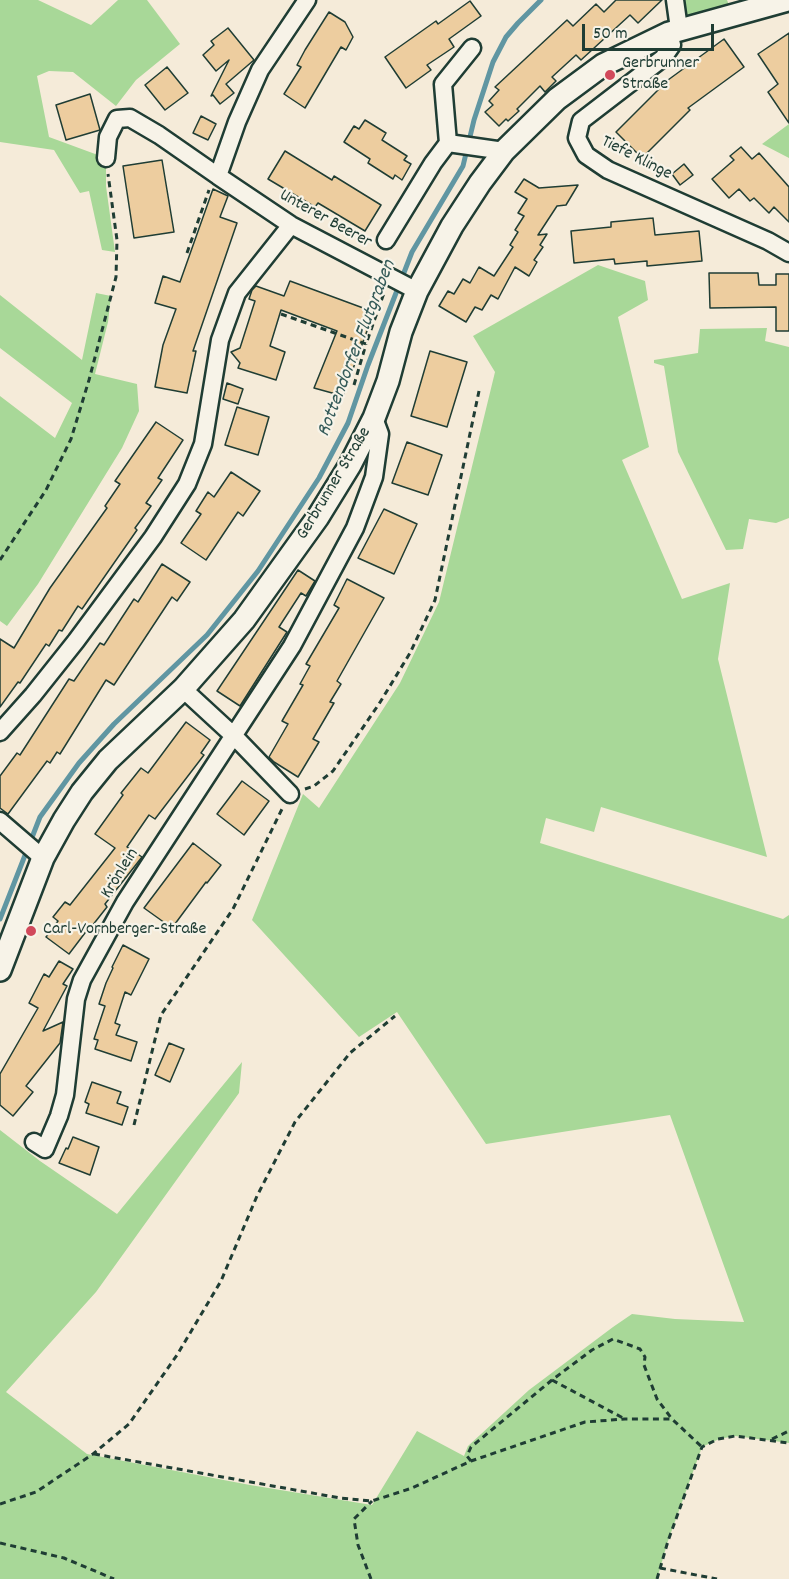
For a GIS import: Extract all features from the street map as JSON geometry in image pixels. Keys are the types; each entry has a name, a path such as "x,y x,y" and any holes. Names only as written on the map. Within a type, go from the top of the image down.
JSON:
{"street":[{"path":"216,175 260,70 307,0"},
{"path":"674,31 675,0"},
{"name":"Gerbrunner Straße","path":"0,970 44,858 70,810 102,768 145,723 183,689 244,620 280,571 339,482 375,418 401,332 417,291 452,226 478,185 504,151 557,99 603,65 674,31 752,5 788,0"},
{"name":"Tiefe Klinge","path":"674,31 672,45 663,58 581,121 577,138 586,155 608,170 768,241 789,253"},
{"path":"453,144 443,84 472,48"},
{"name":"Unterer Beerer","path":"106,158 108,137 117,119 130,118 159,135 291,225 417,291"},
{"path":"453,144 504,151"},
{"path":"386,240 433,163 453,144"},
{"path":"0,732 33,695 82,632 153,537 187,484 203,444 210,414 220,340 237,293 291,225"},
{"name":"Krönlein","path":"44,1150 65,1095 76,999 82,980 125,902 292,646 355,528 374,477 380,434 375,418"},
{"path":"183,689 234,736 290,794"},
{"path":"0,821 44,858"}],"path":[{"path":"0,560 46,490 72,439 89,380 116,277 117,240 106,158"},
{"path":"187,253 216,175"},
{"path":"354,385 366,344 393,279"},
{"path":"281,314 366,344"},
{"path":"134,1125 161,1015 234,909 290,794 314,786 333,771 379,704 420,632 435,600 479,391"},
{"path":"0,1504 36,1492 93,1454 129,1424 177,1355 221,1281 258,1196 296,1122 350,1053 395,1016"},
{"path":"471,1461 467,1456 471,1447 552,1380 592,1350 613,1339 639,1349 645,1357 644,1365 657,1399 672,1419 702,1448"},
{"path":"552,1380 625,1419"},
{"path":"93,1454 340,1498 372,1501 412,1488 471,1461 585,1422 672,1419"},
{"path":"771,1440 789,1431"},
{"path":"657,1579 702,1448 718,1439 735,1436 789,1443"},
{"path":"371,1579 358,1545 354,1519 372,1501"},
{"path":"0,1543 64,1558 114,1579"},
{"path":"660,1568 717,1579"}],"green space":[{"path":"0,0 38,0 91,25 118,0 147,0 180,44 136,80 116,106 73,72 49,71 37,76 49,137 106,158 106,186 115,252 102,250 89,191 80,193 54,150 0,142"},
{"path":"685,0 727,0 729,5 727,9 692,17 685,15"},
{"path":"789,124 789,158 762,144"},
{"path":"598,265 645,281 648,300 618,317 649,447 622,460 682,599 730,583 718,659 767,857 601,807 594,832 546,818 540,843 783,919 789,915 789,1443 735,1436 719,1439 702,1447 668,1541 657,1579 0,1579 0,1130 40,1161 117,1214 242,1062 239,1093 96,1292 6,1392 87,1454 250,1485 372,1505 417,1431 464,1456 468,1446 529,1390 632,1314 675,1319 744,1322 670,1115 486,1144 397,1012 359,1037 252,920 303,794 319,808 400,683 439,602 495,372 473,336"},
{"path":"96,293 111,296 108,322 95,374 137,384 139,411 122,448 38,584 7,626 0,621 0,396 55,438 72,403 0,348 0,295 82,360"},
{"path":"767,328 765,341 789,347 789,518 776,523 749,519 743,549 726,550 678,452 664,366 654,363 654,360 698,353 700,329"}],"building":[{"path":"616,0 662,0 638,23 630,15 581,60 576,55 552,77 556,81 545,92 540,86 508,121 506,119 499,126 485,112 493,105 489,101 499,90 495,87 567,20 573,26 596,4 604,12"},
{"path":"470,1 481,16 449,39 454,47 427,65 431,70 406,88 385,57 436,21 438,24"},
{"path":"329,12 345,22 353,37 346,50 341,47 305,108 284,94 301,67 297,65 305,50"},
{"path":"228,28 254,60 226,84 234,93 220,104 213,95 211,96 229,60 216,71 203,55 214,45 211,41"},
{"path":"789,33 789,123 768,92 778,84 758,54"},
{"path":"724,39 744,67 688,108 690,110 642,158 616,132 668,80"},
{"path":"167,67 188,93 165,110 145,85"},
{"path":"90,94 100,130 66,140 56,105"},
{"path":"201,116 216,124 208,140 193,133"},
{"path":"365,120 386,133 382,140 407,156 404,160 411,164 402,180 395,175 393,179 368,163 370,159 344,142 354,126 359,129"},
{"path":"741,147 752,159 759,153 789,187 789,222 774,207 769,213 754,198 750,201 739,189 729,198 712,179 734,160 730,156"},
{"path":"285,151 332,180 334,176 381,205 365,231 318,203 315,207 268,179"},
{"path":"162,160 174,232 134,238 123,166"},
{"path":"684,164 693,175 680,185 672,174"},
{"path":"524,179 539,188 578,185 566,205 557,206 538,235 547,234 540,245 543,247 534,260 537,262 529,276 515,267 498,299 491,295 482,310 475,307 466,322 439,306 448,291 454,294 463,279 470,283 479,267 494,276 513,247 510,245 518,232 515,230 524,216 518,213 527,199 515,192"},
{"path":"213,189 228,196 220,217 237,223 193,351 196,351 187,393 155,387 163,345 176,309 155,303 163,276 180,282"},
{"path":"653,218 655,235 699,231 702,261 647,266 647,261 615,264 614,259 574,263 571,231 611,227 611,222"},
{"path":"709,273 758,273 759,285 776,285 776,274 789,274 789,331 776,331 776,307 710,308"},
{"path":"290,281 374,312 343,396 314,388 337,331 281,310 270,346 285,352 276,380 238,368 240,363 231,352 240,348 255,301 249,299 252,290 256,286 284,296"},
{"path":"430,351 467,362 447,427 411,416"},
{"path":"227,383 243,389 238,404 223,399"},
{"path":"237,407 269,417 258,455 225,445"},
{"path":"156,422 183,440 158,478 162,480 146,503 151,506 82,609 78,606 62,631 59,630 49,646 46,644 20,683 18,682 0,707 0,639 14,648 50,588 107,508 105,506 120,484 115,481"},
{"path":"407,442 442,455 428,495 392,483"},
{"path":"231,472 260,491 243,516 238,512 206,560 181,543 201,514 196,511 208,492 214,497"},
{"path":"384,509 417,524 394,574 358,558"},
{"path":"162,564 190,582 177,601 172,597 114,685 106,680 60,754 57,752 50,763 47,761 8,814 0,808 0,776 17,753 20,755 69,679 74,681 100,643 104,645 134,599 138,602"},
{"path":"298,570 315,581 306,596 301,593 279,627 287,632 240,706 217,691"},
{"path":"347,579 384,598 337,681 341,684 330,702 334,703 313,739 319,742 298,777 269,757 288,724 282,721 303,685 300,684 310,666 306,664 339,608 334,605"},
{"path":"186,722 210,740 201,753 204,755 155,819 149,815 127,847 142,857 105,904 107,907 69,954 46,937 58,921 53,917 65,902 70,905 115,848 95,834 123,795 121,793 141,768 148,773"},
{"path":"242,781 269,801 244,835 217,814"},
{"path":"193,843 221,865 172,928 144,908"},
{"path":"123,945 149,959 131,995 125,992 115,1023 120,1025 116,1035 137,1042 131,1061 95,1049 98,1040 94,1039 105,1006 99,1004 112,967"},
{"path":"59,961 73,969 63,984 67,986 43,1031 63,1022 60,1043 26,1086 33,1092 13,1116 0,1105 0,1074 38,1008 29,1003 44,974 49,977"},
{"path":"169,1043 184,1049 170,1082 155,1075"},
{"path":"92,1082 121,1092 117,1103 128,1107 122,1125 86,1113 89,1104 85,1102"},
{"path":"73,1137 99,1147 90,1175 59,1163"}],"waterway":[{"name":"Rottendorfer Flutgraben","path":"0,919 40,817 79,763 114,724 207,635 258,571 319,478 348,423 412,252 463,166 474,120 493,62 506,37 541,0"}],"place":[{"name":"Gerbrunner Straße","path":"610,75"},
{"name":"Carl-Vornberger-Straße","path":"31,931"}]}
